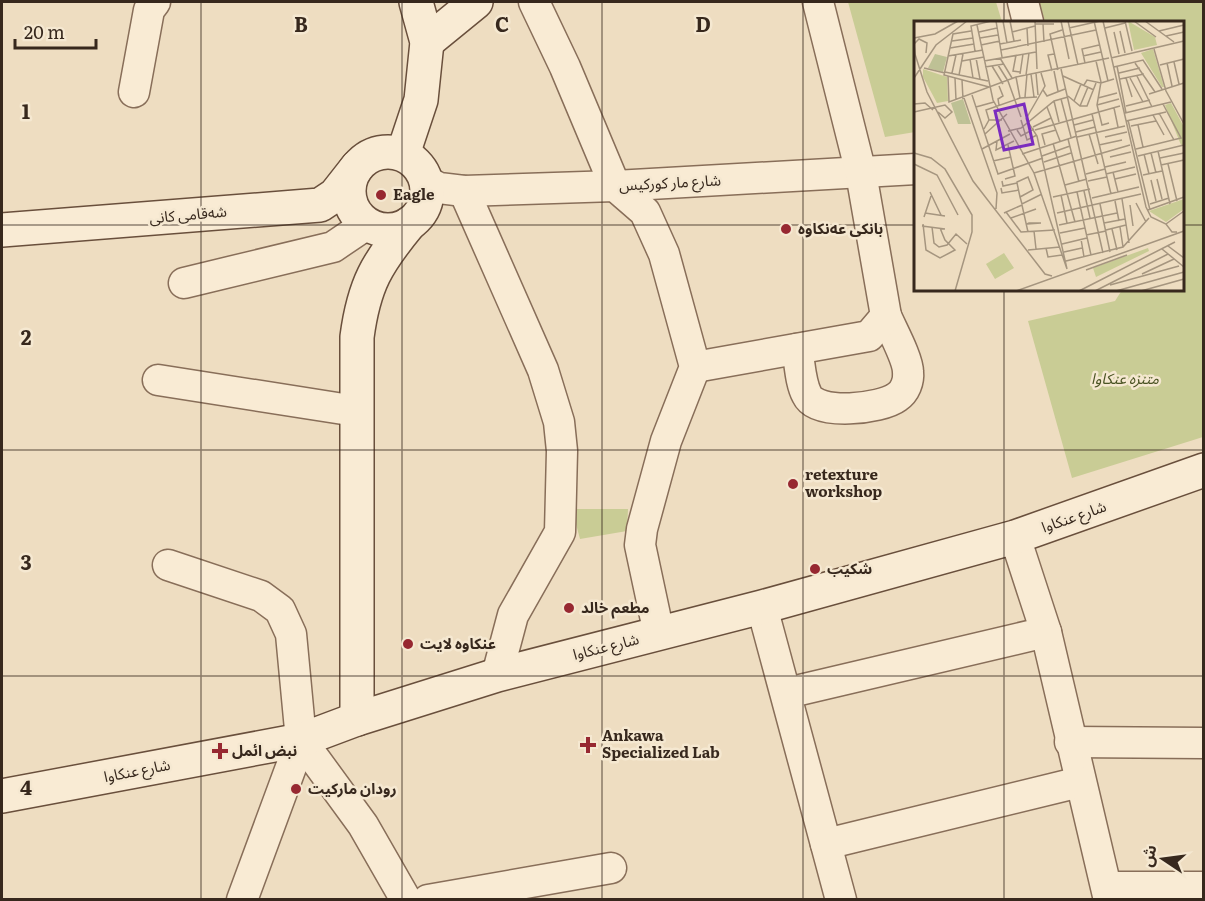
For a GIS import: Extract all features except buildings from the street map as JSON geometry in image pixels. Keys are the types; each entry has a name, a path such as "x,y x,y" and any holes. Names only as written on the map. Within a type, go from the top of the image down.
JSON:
{"street":[{"path":"134,92 149,10 155,2"},
{"path":"403,154 421,100 427,42 416,2"},
{"path":"427,42 476,2"},
{"path":"534,2 566,67 615,186 645,212 664,254 695,367 666,441 642,529 640,545 658,634"},
{"path":"797,349 807,395 817,406 832,409 884,402 898,397 906,387 909,371 886,316 861,173 818,2"},
{"path":"1023,2 1028,21"},
{"path":"357,719 357,336 361,306 370,278 388,250 425,205 426,181 417,165 403,154 377,152 357,166 351,178 350,201 354,210 367,224 388,230 410,223"},
{"name":"شەقامی کانی","path":"2,230 320,205 335,195 357,166"},
{"name":"شارع مار كوركيس","path":"426,181 439,188 464,191 615,186 914,169"},
{"path":"464,191 543,370 559,422 562,451 560,532 513,615 497,675"},
{"path":"184,283 333,247 367,224"},
{"path":"695,367 869,336 886,316"},
{"path":"158,380 356,411"},
{"name":"شارع عنكاوا","path":"2,796 301,740 357,719 497,675 762,607 1015,537 1203,470"},
{"path":"1015,537 1046,632 1070,742 1108,894 1203,887"},
{"path":"168,565 261,596 279,610 291,634 301,740 242,900"},
{"path":"762,607 841,900"},
{"path":"787,693 1046,632"},
{"path":"301,740 363,825 406,900"},
{"path":"1070,742 1203,742"},
{"path":"826,844 1080,782"},
{"path":"428,900 611,868"}],"green space":[{"path":"848,2 996,2 1002,21 914,21 914,132 885,137"},
{"name":"متنزه عنكاوا","path":"1039,2 1203,2 1203,437 1072,478 1028,321 1115,301 1121,291 1184,291 1184,21 1045,21"},
{"path":"572,509 628,509 627,531 580,539"}],"place":[{"name":"Eagle","path":"381,195"},
{"name":"بانکی عەنکاوە","path":"786,229"},
{"name":"retexture workshop","path":"793,484"},
{"name":"شكيب","path":"815,569"},
{"name":"مطعم خالد","path":"569,608"},
{"name":"عنكاوه لايت","path":"408,644"},
{"name":"Ankawa Specialized Lab","path":"588,745"},
{"name":"نبض ائمل","path":"220,751"},
{"name":"رودان ماركيت","path":"296,789"}]}
